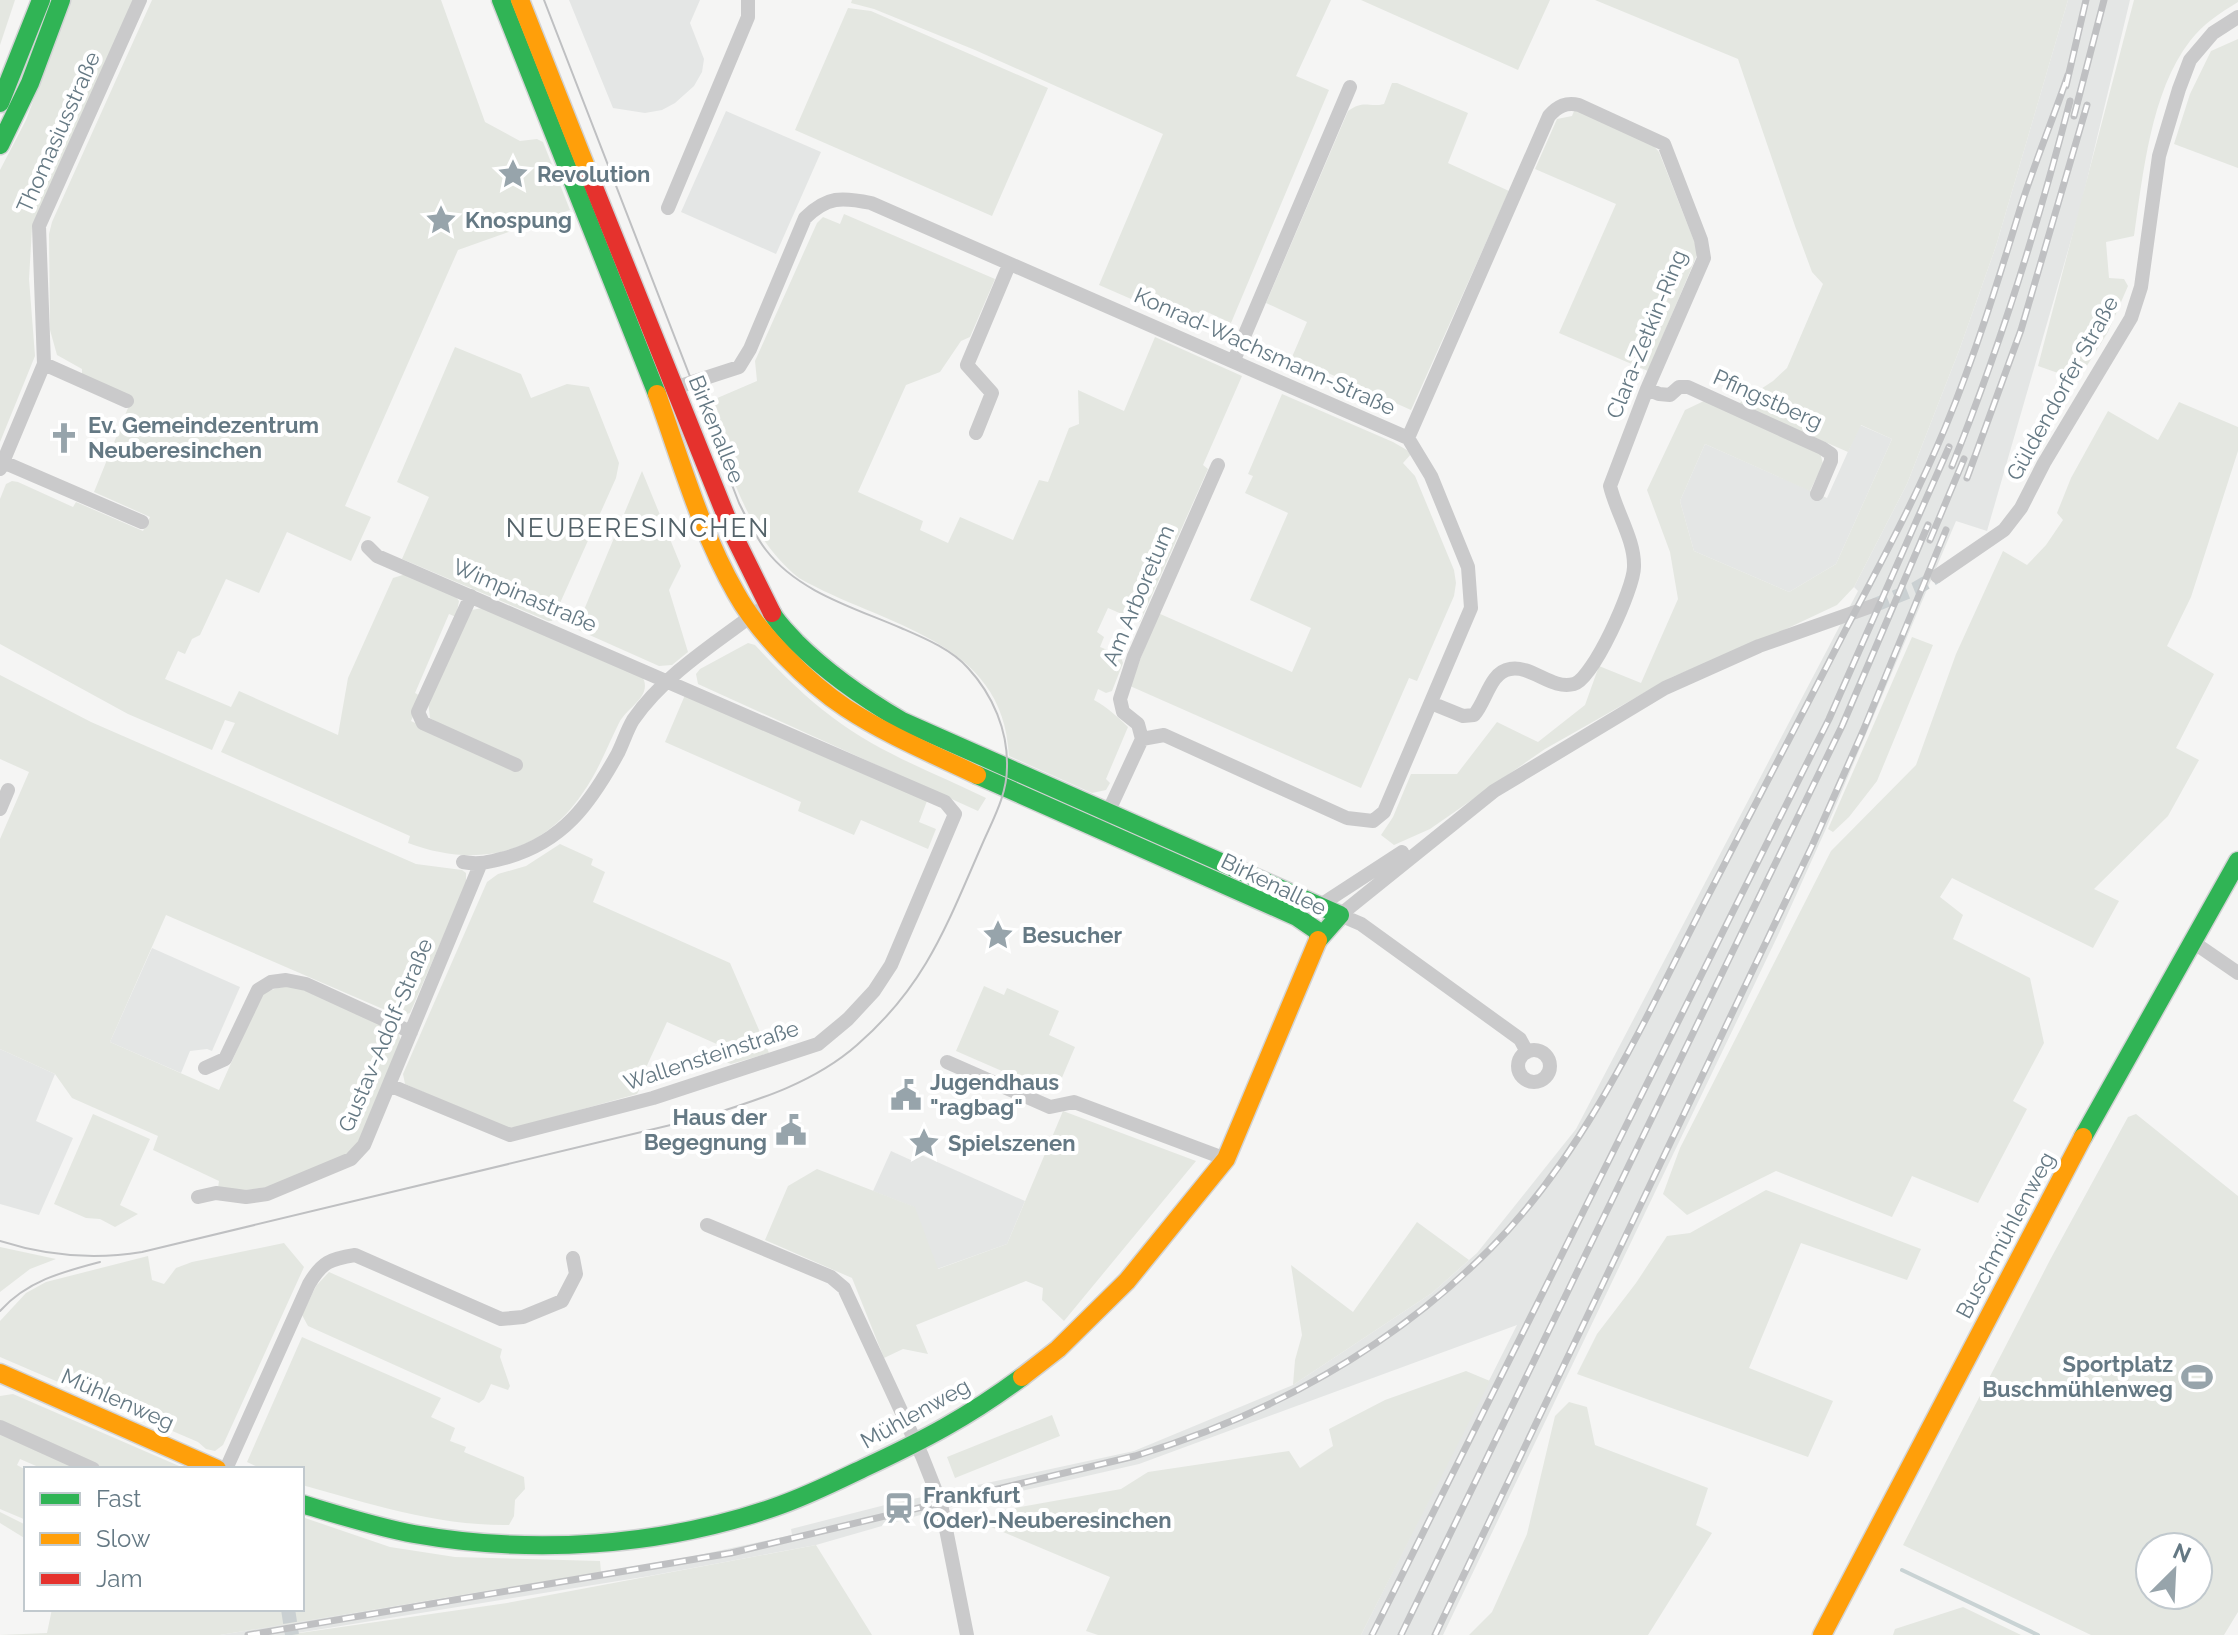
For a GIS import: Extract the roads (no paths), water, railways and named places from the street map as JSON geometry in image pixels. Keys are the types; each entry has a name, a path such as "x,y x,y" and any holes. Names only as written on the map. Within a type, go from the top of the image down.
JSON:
{"street":[{"path":"0,103 41,0"},
{"path":"0,145 30,83 61,0"},
{"name":"Thomasiusstraße","path":"2,466 44,364 39,226 140,0"},
{"name":"Birkenallee","path":"501,0 666,391 776,621 811,657 849,689 876,705 947,743 1104,821 1297,917 1316,930 1319,937 1340,915 1104,821 891,735 844,707 797,668 751,616 715,553 666,391 520,0"},
{"path":"668,208 748,17 748,0"},
{"name":"Güldendorfer Straße","path":"1937,576 2004,530 2021,508 2044,463 2131,318 2141,287 2159,156 2190,60 2213,33 2238,17"},
{"path":"1234,360 1350,87"},
{"name":"Clara-Zetkin-Ring","path":"1408,438 1549,116 1557,107 1570,103 1664,144 1701,240 1704,258 1647,389 1610,486 1633,551 1635,570 1631,586 1586,676 1574,684 1556,684 1520,668 1505,670 1494,679 1474,715 1463,716 1431,703"},
{"name":"Konrad-Wachsmann-Straße","path":"666,391 739,367 750,349 805,218 817,206 843,198 871,203 1408,438 1431,476 1468,567 1471,608 1384,812 1373,821 1347,818 1164,735 1142,739"},
{"path":"976,433 992,393 967,365 1009,265"},
{"path":"44,364 127,401"},
{"name":"Pfingstberg","path":"1647,389 1670,395 1679,387 1688,387 1822,448 1831,454 1831,461 1817,494"},
{"name":"Am Arboretum","path":"1142,739 1138,724 1123,712 1120,699 1134,656 1218,465"},
{"path":"2,466 142,522"},
{"name":"Wimpinastraße","path":"368,547 377,556 668,680"},
{"path":"471,596 418,712 423,723 516,765"},
{"path":"463,862 480,865 530,851 560,833 594,793 619,752 633,721 668,680 767,604"},
{"path":"1319,906 1508,783 1665,688 1759,646 1875,605"},
{"name":"Wallensteinstraße","path":"389,1085 510,1135 653,1098 818,1044 848,1019 874,991 891,965 955,814 945,802 668,680"},
{"path":"1104,821 1142,739"},
{"path":"0,809 8,790"},
{"path":"1470,809 1340,915 1361,924 1520,1039 1527,1052"},
{"name":"Buschmühlenweg","path":"1822,1635 2110,1085 2238,861"},
{"name":"Gustav-Adolf-Straße","path":"198,1197 216,1193 246,1197 267,1194 351,1159 364,1145 480,865"},
{"name":"Mühlenweg","path":"304,1505 358,1523 443,1540 572,1547 681,1532 746,1517 813,1492 954,1424 1058,1349 1127,1281 1226,1159 1319,937"},
{"path":"2193,942 2238,973"},
{"path":"205,1068 225,1059 258,990 271,982 286,980 306,984 411,1032"},
{"path":"947,1062 1050,1107 1074,1102 1226,1159"},
{"path":"707,1225 824,1274 844,1288 916,1444 946,1522 967,1635"},
{"path":"227,1467 309,1284 316,1271 332,1258 355,1255 492,1316 508,1319 523,1317 562,1301 576,1274 573,1258"},
{"name":"Mühlenweg","path":"0,1373 212,1467"},
{"path":"0,1427 89,1467"}],"waterway":[{"path":"1902,1570 2038,1635"}],"tunnel":[{"path":"1875,605 1915,589 1937,576"},
{"path":"288,1611 292,1635"}],"tram line":[{"path":"0,1241 71,1255 106,1256 142,1252 704,1117 785,1089 823,1070 857,1045 880,1023 917,978 944,929 994,818 1002,798 1007,754 997,714 977,679 954,655 937,645 828,597 794,577 766,550 751,527 544,0"},
{"path":"0,1311 33,1285 100,1262"}],"railway":[{"path":"2066,86 2086,0"},
{"path":"2074,116 2104,0"},
{"path":"248,1635 731,1553 1135,1456 1185,1439 1280,1399 1370,1347 1452,1284 1491,1248 1526,1209 1558,1168 1613,1080 1897,531 1934,454 1966,373 2026,190 2068,75"},
{"path":"1952,466 2017,285 2070,101"},
{"path":"1967,478 2021,330 2087,105"},
{"path":"1372,1635 1829,719 1949,447"},
{"path":"1930,540 1964,459"},
{"path":"1401,1635 1842,726 1928,525"},
{"path":"1435,1635 1812,846 1946,530"}],"place":[{"name":"Revolution","path":"513,174"},
{"name":"Knospung","path":"441,220"},
{"name":"Ev. Gemeindezentrum Neuberesinchen","path":"64,438"},
{"name":"Besucher","path":"998,935"},
{"name":"Jugendhaus \"ragbag\"","path":"906,1095"},
{"name":"Haus der Begegnung","path":"791,1130"},
{"name":"Spielszenen","path":"924,1143"},
{"name":"Sportplatz Buschmühlenweg","path":"2197,1377"},
{"name":"Frankfurt (Oder)-Neuberesinchen","path":"899,1508"}],"district":[{"name":"NEUBERESINCHEN","path":"638,528"}]}
